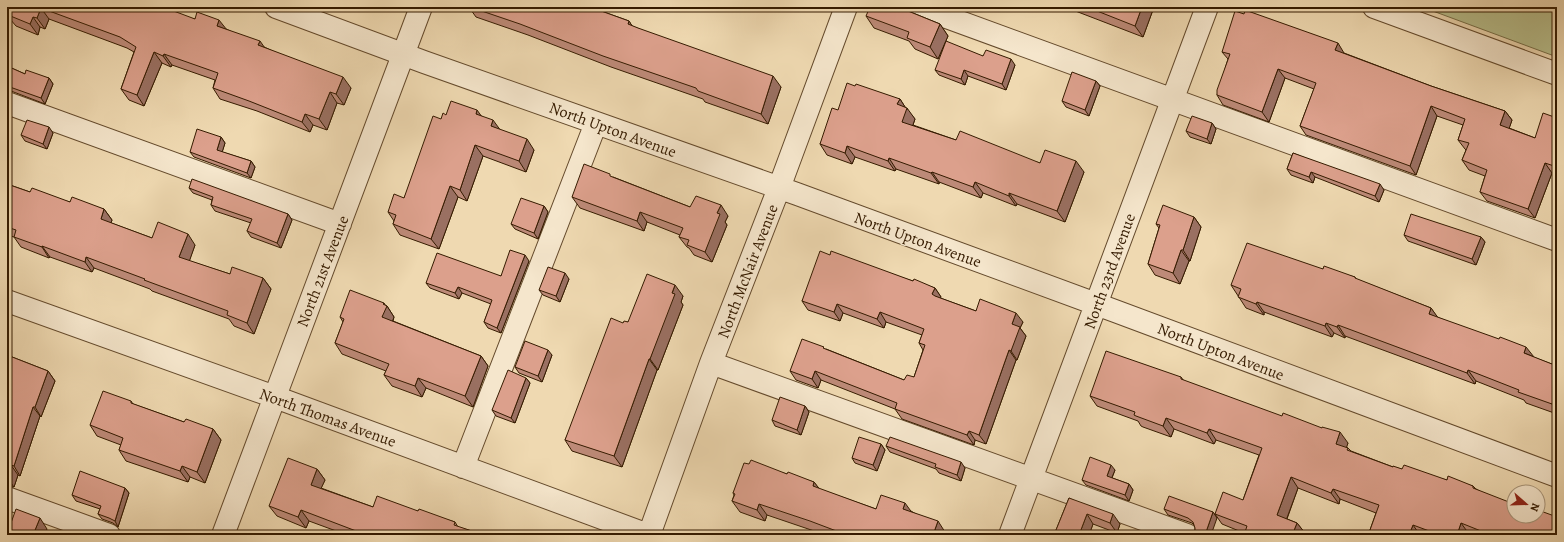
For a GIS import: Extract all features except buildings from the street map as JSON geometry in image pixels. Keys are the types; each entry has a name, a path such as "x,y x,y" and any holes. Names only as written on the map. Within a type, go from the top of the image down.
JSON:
{"street":[{"name":"North Upton Avenue","path":"276,7 1097,304 1557,476"},
{"name":"North 21st Avenue","path":"223,535 421,7"},
{"name":"North McNair Avenue","path":"649,535 711,363 779,188 846,7"},
{"path":"919,7 1557,240"},
{"name":"North 23rd Avenue","path":"1010,535 1207,7"},
{"path":"1374,7 1557,74"},
{"path":"7,103 340,224"},
{"path":"462,468 596,124"},
{"name":"North Thomas Avenue","path":"7,301 275,397 462,468 649,535"},
{"path":"711,363 1187,535"},
{"path":"7,498 109,535"}],"green space":[{"path":"1422,7 1557,7 1557,57"}]}
